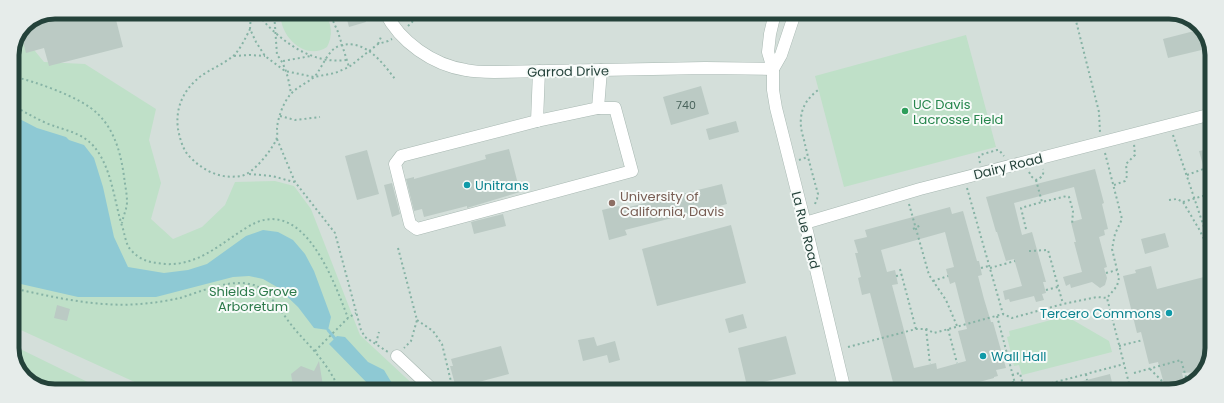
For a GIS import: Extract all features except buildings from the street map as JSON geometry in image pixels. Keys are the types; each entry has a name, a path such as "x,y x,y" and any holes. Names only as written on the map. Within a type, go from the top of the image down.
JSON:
{"street":[{"name":"Garrod Drive","path":"389,19 394,27 411,44 442,64 467,71 494,72 705,68 773,69"},
{"name":"La Rue Road","path":"774,19 768,52 773,69 773,90 776,108 843,384"},
{"name":"La Rue Road","path":"773,69 781,55 793,19"},
{"path":"598,108 601,70"},
{"path":"537,120 539,71"},
{"path":"598,108 616,108 632,171 417,229 410,224 395,164 401,156 537,120 598,108"},
{"name":"Dairy Road","path":"805,223 920,189 1205,116"},
{"path":"396,356 426,384"}],"path":[{"path":"251,19 250,29 265,56 285,71 314,77 335,73 349,67 378,44 388,41"},
{"path":"262,19 275,34 311,56 335,62 346,60"},
{"path":"274,19 277,55 282,61 289,81 291,94"},
{"path":"332,19 338,32 349,67"},
{"path":"1076,19 1099,112 1100,134"},
{"path":"250,29 233,56 202,76 190,86 180,101 177,121 180,140 190,157 203,168 218,175 228,177 249,174 272,176 295,182"},
{"path":"378,44 381,37"},
{"path":"395,79 376,55 365,48 342,45 336,47 314,77 291,94 280,116 277,127 277,139 295,182 335,233 361,330 366,336 396,356 411,341 417,320 398,248"},
{"path":"233,56 265,56"},
{"path":"282,61 311,56"},
{"path":"19,78 55,90 83,102 98,114 110,130 119,149 123,163 127,202 121,224"},
{"path":"814,204 818,194 800,124 804,107 809,97 818,90"},
{"path":"19,109 45,122 74,132 84,137 92,144 100,155 108,173 121,224 130,249 139,258 148,262 172,264 187,262 210,253 247,227 257,222 272,218 282,220 300,229 316,249 330,276 348,318"},
{"path":"280,116 295,120 320,117"},
{"path":"1173,134 1205,231"},
{"path":"249,174 265,157 277,139"},
{"path":"1114,185 1125,181 1127,176 1126,164 1135,155 1134,143"},
{"path":"980,163 980,155 997,150 1005,156"},
{"path":"1104,150 1122,219 1115,234 1112,246 1112,254 1119,282 1107,298"},
{"path":"1036,180 1042,177 1044,173 1043,168"},
{"path":"1187,175 1205,168"},
{"path":"1029,171 1032,177 1036,180 1042,202"},
{"path":"967,186 1002,314"},
{"path":"1183,202 1205,195"},
{"path":"1026,229 1021,208 1067,196 1073,212 1072,225"},
{"path":"1169,200 1177,199 1183,202 1205,235"},
{"path":"908,201 929,275 946,300 957,326"},
{"path":"913,229 921,225"},
{"path":"1030,251 1048,250 1062,304"},
{"path":"980,268 1015,261"},
{"path":"900,269 916,328"},
{"path":"1106,273 1117,270"},
{"path":"896,276 902,275"},
{"path":"933,282 948,276"},
{"path":"19,289 62,298 122,305 158,302 179,298 218,287 245,283 256,286 266,293 292,326 315,351 337,384"},
{"path":"1046,290 1058,287"},
{"path":"848,347 916,328 926,329 934,333 1002,314 1012,318 1062,304 1098,297 1107,298"},
{"path":"1107,298 1129,384"},
{"path":"315,351 348,318 356,313"},
{"path":"997,316 1014,382 1006,384"},
{"path":"417,320 433,331 442,344 452,384"},
{"path":"926,329 930,364"},
{"path":"948,329 957,364"},
{"path":"376,343 380,332"},
{"path":"996,333 1001,332"},
{"path":"1120,346 1143,340"},
{"path":"1178,356 1179,361 1181,360 1187,379"},
{"path":"1134,372 1179,361"},
{"path":"1049,384 1124,364"},
{"path":"1183,366 1188,365"},
{"path":"1149,368 1163,382"},
{"path":"1012,375 1020,373 1022,384"},
{"path":"1086,374 1086,380"}],"shaded area":[{"name":"University of California, Davis","path":"48,20 1178,20 1187,24 1196,31 1200,37 1205,53 1204,357 1199,368 1191,376 1180,382 1168,384 46,383 31,375 24,366 19,350 19,56 20,48 25,35 35,25"}],"green space":[{"path":"281,19 328,19 331,34 327,47 319,51 302,49 288,37"},
{"name":"UC Davis Lacrosse Field","path":"966,35 996,147 844,187 815,76"},
{"name":"Shields Grove Arboretum","path":"24,38 44,62 85,64 156,109 149,140 161,183 151,219 173,239 202,227 225,205 235,182 275,181 294,186 311,209 360,335 413,384 235,384 228,382 139,384 19,329 19,56"},
{"path":"1066,316 1109,341 1112,352 1022,375 1019,365 1014,366 1007,337 1010,336 1009,331"},
{"path":"19,348 92,384 51,384 39,380 31,375 24,366"}],"water":[{"path":"19,119 37,128 66,137 69,140 84,145 94,158 103,187 114,237 128,267 164,273 188,270 207,264 246,236 263,230 278,232 293,240 305,254 314,271 331,317 328,330 314,328 298,307 277,287 263,279 249,276 233,277 156,297 78,297 19,284"},
{"path":"337,336 345,337 368,362 384,370 392,384 368,384 329,344"}],"waterway":[{"path":"328,330 337,341"}],"place":[{"name":"UC Davis Lacrosse Field","path":"905,111"},
{"name":"Unitrans","path":"467,185"},
{"name":"University of California, Davis","path":"612,203"},
{"name":"Tercero Commons","path":"1169,313"},
{"name":"Wall Hall","path":"983,356"}]}
